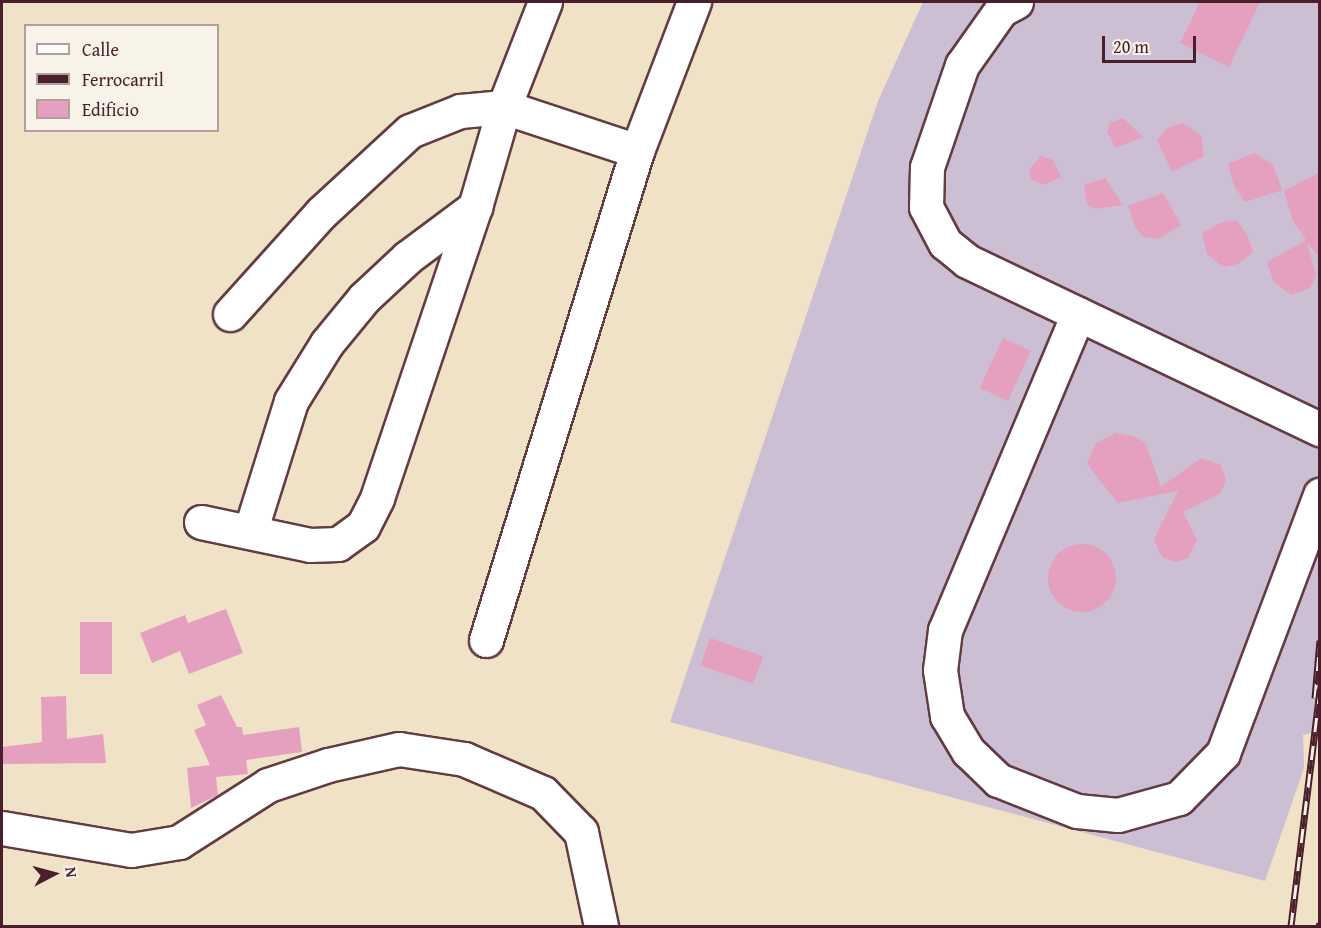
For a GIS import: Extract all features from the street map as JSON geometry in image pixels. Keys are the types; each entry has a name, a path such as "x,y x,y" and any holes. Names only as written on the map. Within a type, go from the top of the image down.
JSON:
{"street":[{"path":"201,522 310,545 338,544 363,526 377,498 475,207 504,107 545,2"},
{"path":"486,640 637,151 694,2"},
{"path":"1016,2 1001,10 962,65 927,167 926,207 945,243 967,261 1320,429"},
{"path":"230,314 321,213 410,131 460,111 504,107 637,151"},
{"path":"250,532 291,401 327,343 364,298 408,257 475,207"},
{"path":"1078,314 945,630 940,670 947,716 968,751 998,780 1077,811 1118,815 1179,798 1223,753 1320,495"},
{"path":"2,828 131,850 179,842 268,785 328,765 399,749 464,759 543,793 581,832 601,927"}],"shaded area":[{"path":"923,2 1319,2 1319,731 1303,735 1304,768 1265,881 670,722 878,101"}],"building":[{"path":"1200,2 1260,2 1229,67 1180,43"},
{"path":"1123,118 1143,137 1116,148 1107,132 1110,123"},
{"path":"1182,123 1201,135 1204,156 1172,172 1157,140 1168,128"},
{"path":"1254,153 1273,165 1282,190 1245,202 1234,186 1228,164"},
{"path":"1040,156 1053,160 1061,177 1043,185 1031,179 1029,170"},
{"path":"1320,172 1320,259 1307,242 1316,275 1310,288 1291,295 1274,282 1267,262 1306,240 1293,221 1284,191"},
{"path":"1105,178 1123,205 1095,209 1087,204 1084,185"},
{"path":"1163,193 1181,225 1158,239 1144,237 1135,227 1128,206"},
{"path":"1236,220 1246,233 1253,252 1238,264 1223,267 1207,254 1202,233 1220,223"},
{"path":"1003,338 1031,351 1008,401 980,388"},
{"path":"1116,433 1137,437 1146,444 1161,487 1201,458 1221,465 1226,479 1221,493 1183,512 1197,540 1188,558 1175,562 1162,557 1154,540 1178,491 1118,503 1087,464 1095,444"},
{"path":"1082,544 1095,547 1106,554 1113,565 1116,578 1113,591 1106,602 1095,609 1082,612 1069,609 1058,602 1051,591 1048,578 1051,565 1058,554 1069,547"},
{"path":"226,609 243,653 189,674 180,651 152,663 140,633 185,615 188,623"},
{"path":"80,622 112,622 112,674 80,674"},
{"path":"710,638 763,656 754,684 701,665"},
{"path":"221,695 237,727 242,727 243,735 299,727 302,752 246,760 248,774 216,777 218,795 191,808 187,768 210,765 194,730 206,725 197,705"},
{"path":"66,696 67,739 103,734 106,763 2,764 2,747 42,742 41,697"}],"railway":[{"path":"1315,698 1320,640"},
{"path":"1291,926 1320,689"}]}
